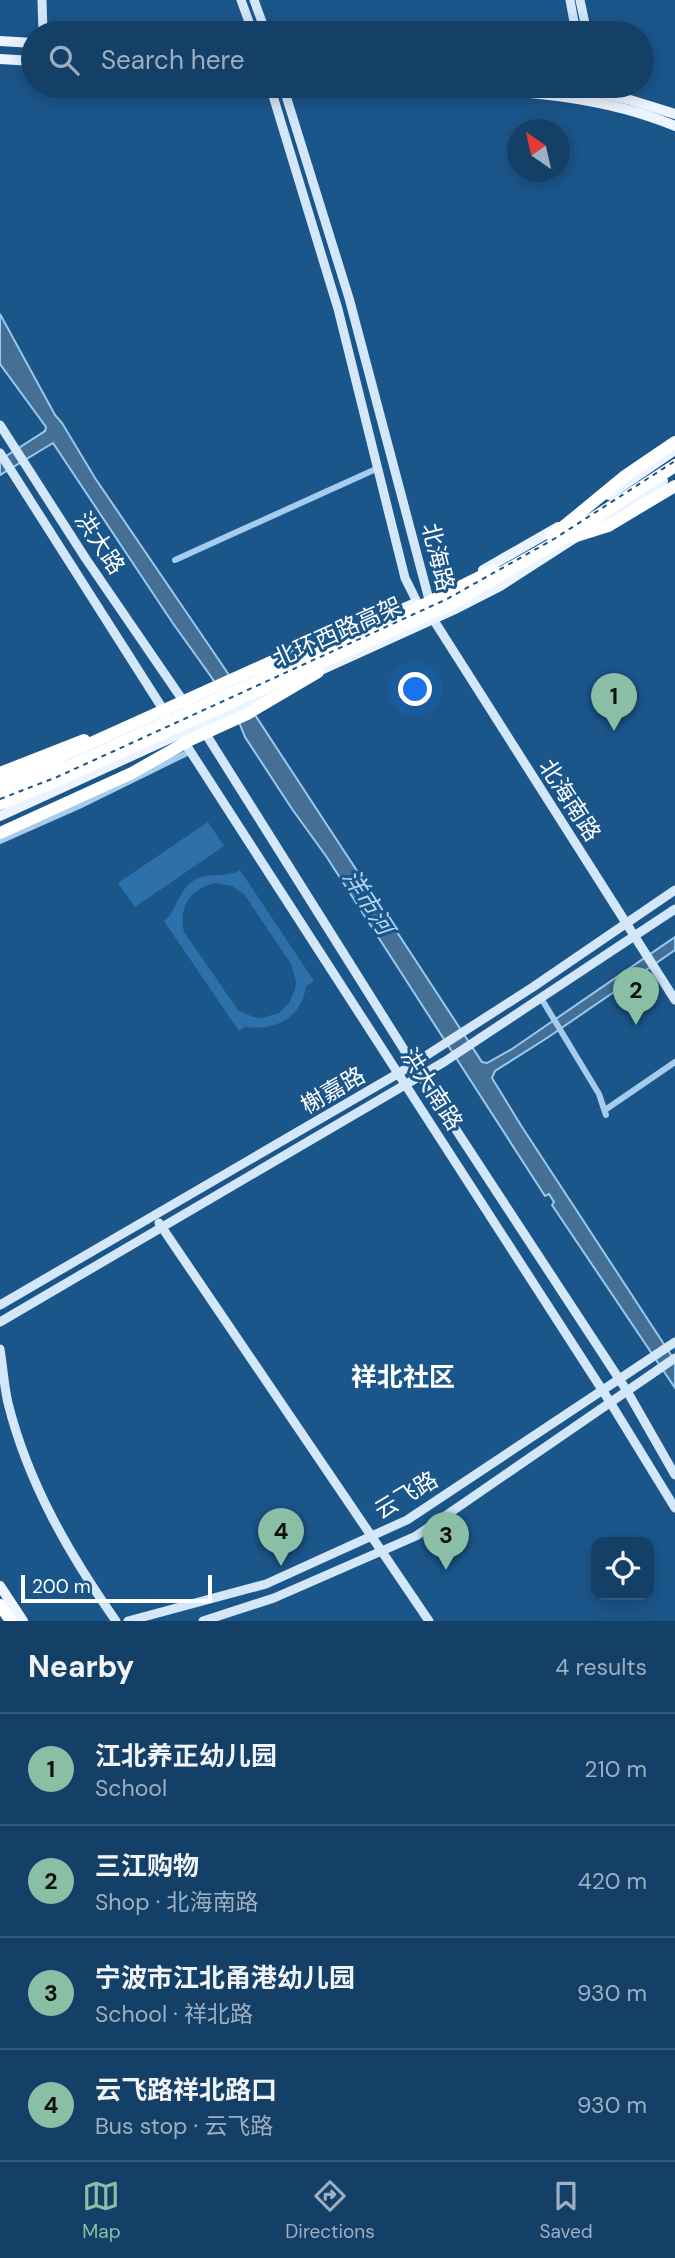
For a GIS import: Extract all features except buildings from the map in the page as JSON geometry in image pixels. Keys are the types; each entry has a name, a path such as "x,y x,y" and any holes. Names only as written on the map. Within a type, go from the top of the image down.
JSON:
{"highway":[{"path":"645,462 675,434"},
{"path":"554,539 594,499 675,442"},
{"name":"北环西路高架","path":"0,792 466,585 554,539 675,457"},
{"name":"北环西路高架","path":"0,804 451,604 675,466"},
{"path":"554,539 608,526 675,486"},
{"path":"0,784 273,661 336,645"},
{"path":"0,824 247,714 359,646"},
{"path":"0,773 61,747 138,722"},
{"path":"0,833 132,773 187,742"},
{"path":"0,1605 10,1621"}],"main road":[{"path":"42,0 43,21"},
{"path":"241,0 249,21"},
{"path":"254,0 262,21"},
{"path":"570,0 574,21"},
{"path":"580,0 584,21"},
{"path":"0,41 21,42"},
{"path":"0,59 21,60"},
{"name":"北海路","path":"274,98 338,309 405,578 418,602 433,620"},
{"name":"北海路","path":"287,98 349,298 429,596 433,620"},
{"path":"610,98 675,126"},
{"path":"619,98 675,114"},
{"name":"洪大路","path":"0,425 170,681"},
{"path":"0,792 466,580 555,529 675,450"},
{"name":"洪大路","path":"0,453 153,694"},
{"path":"0,816 187,742 201,725 433,620 500,586 675,474"},
{"name":"北海南路","path":"433,620 675,1000"},
{"name":"洪大南路","path":"170,681 201,725 413,1064 627,1391 675,1475"},
{"name":"洪大南路","path":"153,694 187,742 603,1390 675,1508"},
{"name":"榭嘉路","path":"0,1305 399,1073 675,890"},
{"name":"榭嘉路","path":"0,1322 444,1062 636,939 675,909"},
{"path":"155,1217 373,1538 436,1621"},
{"name":"云飞路","path":"128,1621 266,1584 373,1538 407,1520 675,1342"},
{"path":"0,1349 8,1402 27,1465 57,1529 116,1621"},
{"name":"云飞路","path":"203,1621 274,1598 416,1536 675,1358"},
{"path":"384,1550 429,1621"},
{"path":"0,1586 23,1621"}],"street":[{"path":"175,560 376,469"},
{"path":"0,841 79,806 187,742"},
{"path":"543,1000 600,1094 605,1112 675,1062"}],"shaded area":[{"path":"208,822 224,846 135,907 118,883"},
{"path":"240,870 314,981 306,986 299,1006 285,1020 267,1027 245,1027 239,1031 164,921 183,891 193,881 205,876 235,873","holes":["215,883 232,886 244,894 291,964 296,981 295,990 289,1003 279,1013 262,1018 238,1010 184,932 183,915 193,895"]}],"water":[{"name":"洋市河","path":"0,314 55,415 95,478 225,669 482,1062 487,1063 512,1049 675,937 675,950 495,1071 492,1078 675,1361 675,1388 552,1205 554,1202 549,1194 545,1196 326,856 245,737 212,678 53,443 0,475 0,460 45,431 46,427 0,364"}],"railway":[{"path":"0,799 57,777 447,599 554,539 675,461"}],"place":[{"name":"江北养正幼儿园","path":"614,731"},
{"name":"三江购物","path":"636,1025"},
{"name":"云飞路祥北路口","path":"281,1566"},
{"name":"宁波市江北甬港幼儿园","path":"446,1570"}],"district":[{"name":"祥北社区","path":"403,1377"}]}
